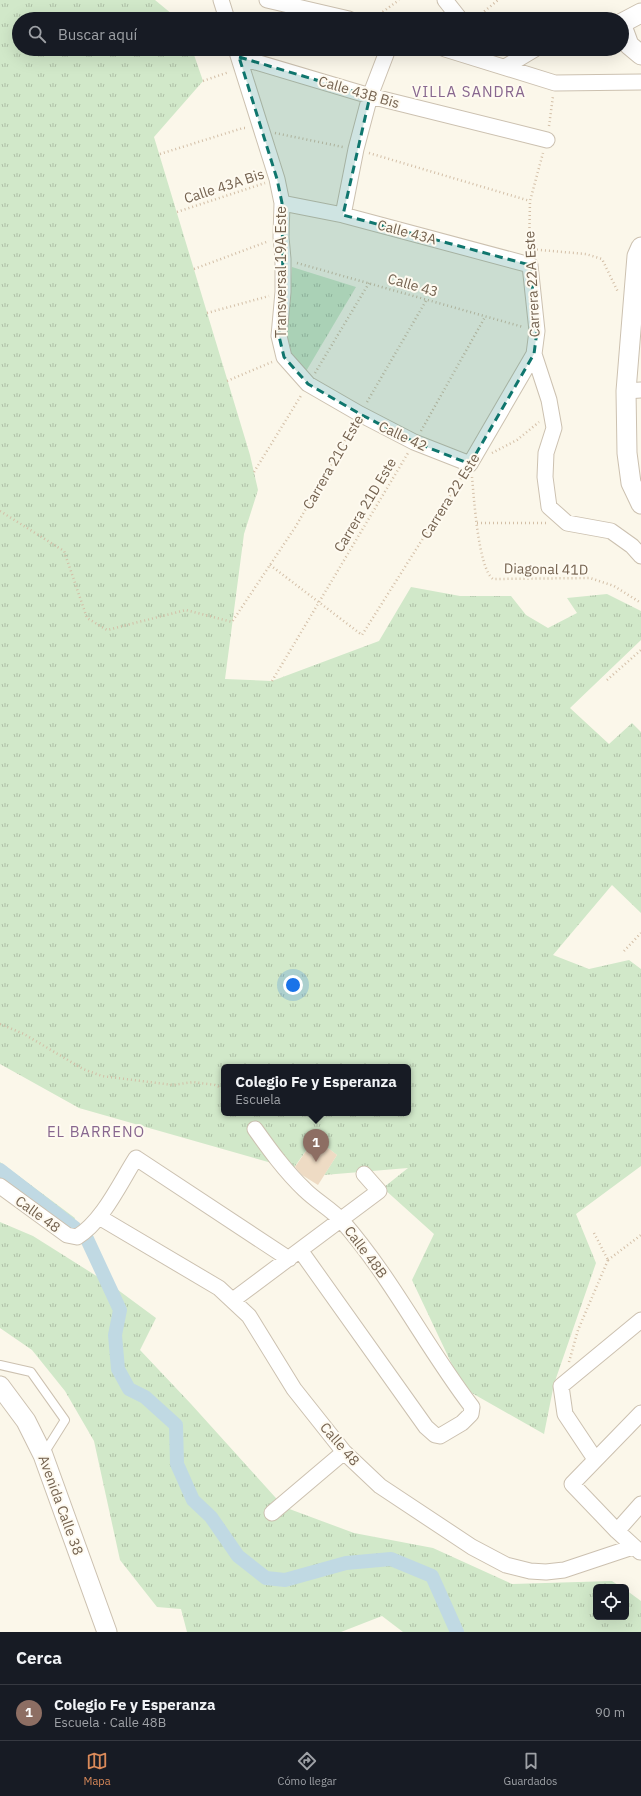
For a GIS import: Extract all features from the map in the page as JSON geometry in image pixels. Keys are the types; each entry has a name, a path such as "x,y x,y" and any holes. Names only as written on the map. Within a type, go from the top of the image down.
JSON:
{"street":[{"path":"221,0 225,12"},
{"path":"267,0 319,12"},
{"path":"445,0 454,12"},
{"path":"629,20 641,13"},
{"path":"629,45 641,55"},
{"name":"Transversal 19A Este","path":"239,56 277,179 282,203 281,237 283,292 279,336 284,357"},
{"name":"Calle 43B Bis","path":"247,56 370,96 547,140"},
{"path":"343,215 356,149 370,96 385,56"},
{"path":"468,56 554,83 641,82"},
{"path":"491,56 501,66"},
{"path":"501,66 521,56"},
{"name":"Calle 43A","path":"282,203 343,215 530,265"},
{"path":"641,246 637,256 633,391 627,453 631,483 641,504"},
{"name":"Carrera 22A Este","path":"530,265 537,331 534,354 552,412 554,428 546,453 545,477 549,507 567,523"},
{"name":"Carrera 22 Este","path":"470,464 534,354"},
{"name":"Calle 42","path":"284,357 308,384 360,414 414,442 470,464"},
{"path":"567,523 611,531 632,546 641,556"},
{"name":"Calle 48B","path":"255,1129 283,1167 305,1190 341,1220 396,1291 459,1390 472,1407 471,1414 462,1424 440,1436 435,1435 426,1427 295,1255"},
{"path":"99,1217 136,1158 295,1255"},
{"path":"233,1300 379,1191 364,1174"},
{"name":"Calle 48","path":"0,1186 67,1235 83,1234 99,1217 218,1288 249,1316 294,1388 344,1452 380,1486 472,1547 506,1565 530,1571 546,1572 564,1570 637,1550"},
{"path":"595,1459 564,1414 561,1386 641,1320"},
{"name":"Avenida Calle 38","path":"0,1386 26,1421 43,1455 107,1632"},
{"path":"637,1550 572,1484 641,1413"},
{"path":"272,1513 344,1452"},
{"path":"617,1531 641,1504"}],"lane":[{"path":"0,1365 31,1372 64,1420 43,1455"}],"path":[{"path":"383,12 399,0"},
{"path":"483,12 498,0"},
{"path":"203,81 231,72 237,56"},
{"name":"Carrera 22A Este","path":"530,265 530,201 547,140 554,83"},
{"name":"Calle 43A Bis","path":"177,212 277,179"},
{"path":"194,269 281,237"},
{"path":"529,249 586,254 602,259"},
{"name":"Calle 43","path":"283,260 427,299 537,331"},
{"path":"207,313 283,292"},
{"name":"Carrera 21C Este","path":"0,511 64,551 87,618 107,630 186,610 232,622 296,526 427,299"},
{"name":"Carrera 21D Este","path":"272,681 414,442 485,317"},
{"path":"227,381 284,357"},
{"path":"552,412 517,440 470,464 477,524 567,523"},
{"name":"Carrera 22 Este","path":"319,603 362,635 470,464"},
{"name":"Diagonal 41D","path":"477,524 482,558 490,576 493,578 590,578 614,586 641,603"},
{"path":"270,564 319,603"},
{"path":"607,680 641,650"},
{"path":"624,951 641,933"},
{"path":"0,1024 24,1034 83,1069 102,1076 173,1085 193,1082 215,1085 221,1088"},
{"path":"594,1233 608,1260"},
{"path":"561,1386 578,1330 608,1260 641,1235"}],"highlighted area":[{"path":"239,57 370,96 343,215 530,265 537,331 534,354 470,464 414,442 360,414 308,384 284,357 279,336 283,292 282,203 277,179"}],"green space":[{"path":"0,0 155,0 170,12 12,12 12,56 194,56 203,81 154,137 250,455 258,490 244,534 225,679 272,681 379,641 411,587 460,596 511,596 526,615 548,628 577,613 567,598 607,594 641,611 641,640 570,708 609,744 632,723 641,732 641,913 612,885 553,955 589,969 629,960 641,969 641,1166 576,1214 596,1263 554,1384 544,1434 463,1388 412,1280 434,1234 383,1188 408,1168 324,1175 337,1155 315,1138 293,1169 79,1108 0,1064"},
{"path":"292,267 356,287 305,373 293,359 287,342"},
{"path":"0,1162 75,1218 71,1230 0,1175"},
{"path":"0,1222 33,1236 114,1287 156,1318 140,1350 284,1507 354,1533 433,1548 512,1584 612,1581 616,1584 593,1584 593,1620 629,1620 629,1592 641,1601 641,1632 403,1632 382,1616 341,1632 187,1632 181,1609 157,1607 120,1560 94,1441 65,1391 32,1350 0,1328"}],"building":[{"path":"315,1138 337,1155 318,1185 302,1175 295,1167"}],"waterway":[{"path":"0,1170 75,1228"},
{"path":"87,1239 120,1310 115,1335 118,1369 129,1389 145,1397 176,1425 177,1464 193,1500 211,1517 238,1556 266,1578 285,1580 346,1563 391,1559 432,1576 457,1632"}],"place":[{"name":"Colegio Fe y Esperanza","path":"316,1162"}],"district":[{"name":"VILLA SANDRA","path":"469,92"},
{"name":"EL BARRENO","path":"96,1132"}]}
